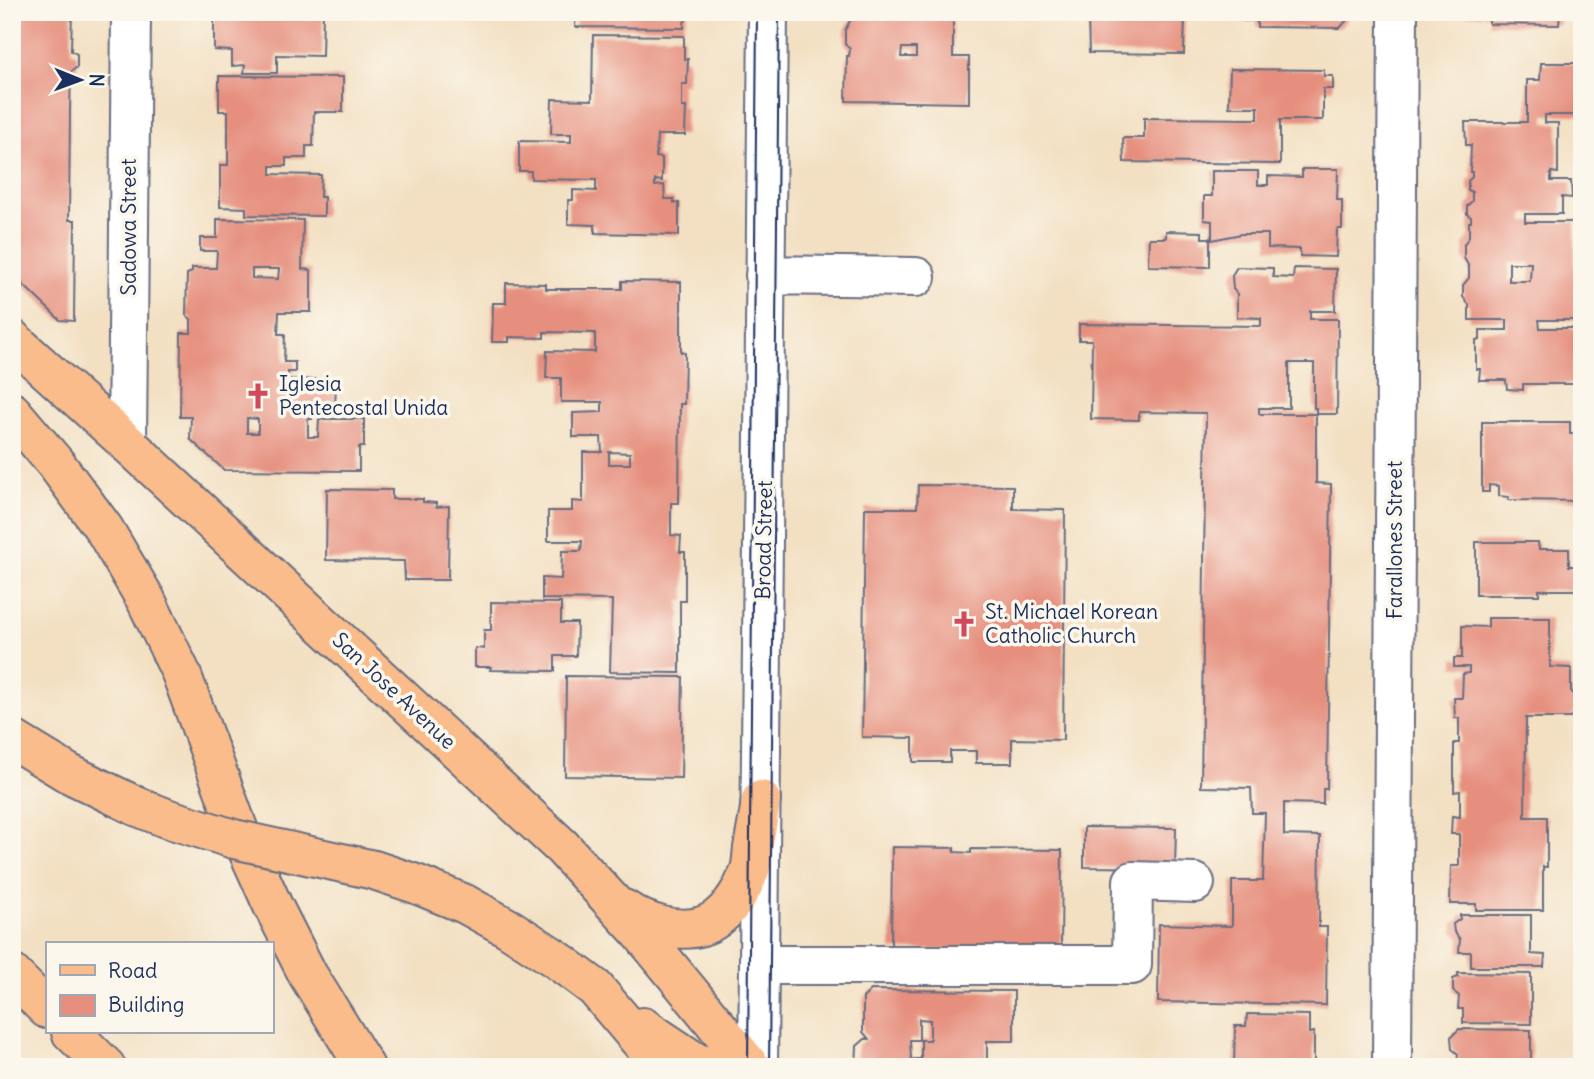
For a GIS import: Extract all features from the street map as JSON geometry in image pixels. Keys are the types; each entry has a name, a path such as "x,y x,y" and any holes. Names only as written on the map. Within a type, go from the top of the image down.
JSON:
{"main road":[{"name":"San Jose Avenue","path":"12,339 552,837 640,933 751,1067"},
{"path":"12,412 56,464 104,529 146,600 181,673 239,831 272,906 308,975 365,1067"},
{"path":"12,739 68,773 166,818 234,839 374,870 465,904 556,959 674,1049 698,1063 715,1067"},
{"path":"605,895 634,916 657,925 679,929 702,926 722,914 737,896 750,869 761,800"},
{"path":"12,974 46,1008"},
{"path":"596,988 662,1067"},
{"path":"73,1034 106,1067"}],"street":[{"name":"Sadowa Street","path":"127,443 131,12"},
{"name":"Broad Street","path":"758,1067 768,12"},
{"name":"Farallones Street","path":"1392,1067 1398,12"},
{"path":"765,275 916,277"},
{"path":"759,965 1132,965 1133,881 1195,883"}],"building":[{"path":"13,12 72,12 71,51 77,54 77,67 71,72 70,110 69,220 75,220 74,321 60,320 12,274"},
{"path":"323,12 322,56 277,55 277,73 244,73 245,65 232,66 232,51 214,50 214,13"},
{"path":"576,12 688,12 688,15 684,28 575,27"},
{"path":"875,12 953,12 953,57 969,57 969,103 846,101 847,56 850,49 845,44 845,30 850,16 875,16","holes":["902,48 916,48 916,57 901,57"]},
{"path":"1110,12 1185,12 1184,54 1089,53 1088,17 1110,17"},
{"path":"1245,12 1347,12 1347,20 1340,28 1257,27 1257,20 1244,21"},
{"path":"1460,12 1560,12 1559,25 1489,24 1489,15 1461,15"},
{"path":"593,35 684,36 684,59 688,59 687,84 682,84 682,107 686,107 685,135 657,135 656,157 662,158 662,181 655,180 655,186 664,185 665,199 674,199 674,203 679,203 679,235 595,233 595,225 568,224 568,200 573,200 573,190 596,191 596,180 531,179 531,171 519,171 519,141 571,142 571,134 551,134 552,99 592,100"},
{"path":"1541,63 1582,63 1582,115 1545,115 1545,123 1558,123 1558,173 1551,172 1551,181 1571,181 1572,198 1562,197 1562,214 1525,214 1525,222 1575,222 1575,271 1581,271 1582,284 1579,320 1539,320 1540,328 1582,328 1582,384 1523,384 1523,390 1507,389 1506,380 1479,380 1480,369 1476,369 1476,340 1480,340 1480,330 1507,330 1507,320 1469,320 1469,305 1463,297 1463,285 1469,278 1469,267 1464,258 1464,244 1469,237 1471,222 1467,206 1472,201 1472,192 1468,190 1468,181 1472,177 1471,145 1466,145 1465,122 1527,122 1527,80 1540,80","holes":["1509,263 1531,263 1530,281 1509,281"]},
{"path":"1230,69 1324,70 1324,76 1333,76 1333,89 1323,89 1323,120 1280,120 1280,164 1124,162 1123,138 1144,138 1144,118 1258,119 1258,107 1229,107"},
{"path":"219,76 343,77 343,112 314,112 313,146 306,146 306,158 286,158 286,166 271,166 271,174 321,175 320,197 324,197 324,216 246,215 246,208 220,207 220,165 228,165 228,111 219,111"},
{"path":"1302,169 1338,169 1337,200 1342,200 1342,229 1337,229 1336,257 1300,256 1300,249 1268,248 1268,234 1241,234 1212,240 1212,221 1204,220 1204,196 1212,196 1212,171 1258,171 1258,185 1268,185 1268,176 1302,177"},
{"path":"217,219 303,220 302,269 311,270 311,312 279,312 278,334 285,334 284,362 295,362 295,372 288,372 288,379 336,380 335,412 312,413 312,419 308,419 308,437 318,437 319,419 364,419 364,447 359,447 359,471 224,470 190,439 191,417 180,417 181,333 191,333 191,319 186,315 187,274 192,272 192,268 216,268 217,251 200,251 200,238 217,238","holes":["252,269 279,269 278,279 252,278","247,418 258,419 258,433 247,433"]},
{"path":"1166,231 1202,232 1202,238 1210,238 1210,267 1148,266 1149,238 1166,238"},
{"path":"1237,267 1273,268 1273,277 1293,278 1294,268 1336,269 1335,311 1310,311 1310,319 1338,319 1337,414 1316,414 1316,483 1331,484 1327,789 1323,789 1323,804 1284,803 1284,835 1320,836 1319,927 1327,927 1326,1005 1158,1002 1159,924 1232,926 1232,881 1263,881 1265,813 1252,813 1251,788 1201,787 1206,413 1139,412 1139,420 1091,419 1092,340 1079,340 1079,324 1261,326 1261,318 1237,317 1237,294 1233,289 1232,275","holes":["1289,363 1314,363 1316,414 1259,414 1259,408 1289,408"]},
{"path":"622,281 681,282 681,352 685,353 684,404 680,404 679,503 671,503 671,535 681,536 680,552 685,552 685,601 680,601 680,673 610,672 612,600 542,599 542,578 561,579 562,551 581,551 582,541 548,541 548,511 572,511 572,501 583,502 583,452 602,452 601,437 573,437 573,413 602,412 602,402 561,402 561,378 546,378 547,351 595,352 595,333 544,332 544,338 509,337 509,342 492,342 493,303 506,303 506,283 546,284 546,289 622,289","holes":["609,452 630,453 630,464 609,464"]},
{"path":"1482,422 1570,422 1570,434 1577,434 1576,472 1580,472 1580,501 1508,500 1509,497 1499,496 1499,486 1489,485 1489,492 1482,492"},
{"name":"St. Michael Korean Catholic Church","path":"918,485 1013,486 1013,509 1065,510 1063,740 1012,739 1012,763 976,763 976,751 950,751 950,762 913,762 913,738 862,737 865,508 917,508"},
{"path":"327,489 392,490 392,499 423,499 423,502 436,503 436,507 449,506 448,580 405,580 404,561 326,560"},
{"path":"1476,542 1538,542 1539,549 1569,549 1569,566 1582,566 1582,590 1539,590 1539,595 1476,595"},
{"path":"491,602 561,603 561,623 577,623 576,656 555,656 555,671 490,670 491,667 475,667 475,648 484,649 484,630 491,630"},
{"path":"1488,618 1550,618 1550,667 1571,668 1571,691 1576,698 1576,711 1570,718 1526,718 1525,817 1547,817 1547,867 1543,867 1543,910 1476,910 1476,904 1450,904 1451,866 1459,866 1459,834 1451,834 1452,816 1460,817 1460,791 1454,792 1454,743 1459,743 1459,718 1455,718 1454,698 1462,698 1463,674 1469,673 1469,667 1454,667 1454,658 1462,658 1462,626 1488,627"},
{"path":"566,676 683,677 681,778 565,776"},
{"path":"1084,827 1176,828 1175,868 1084,867"},
{"path":"892,847 954,848 954,852 971,853 971,849 1062,850 1061,951 891,950"},
{"path":"1460,915 1531,915 1531,954 1545,955 1544,967 1471,967 1471,952 1459,952 1460,939 1454,932 1453,924 1460,919"},
{"path":"1458,973 1531,974 1531,1024 1463,1023 1463,1009 1458,1009 1459,996 1453,991 1453,979 1458,977"},
{"path":"871,990 1014,991 1014,1041 987,1041 987,1067 856,1067 857,1046 869,1039 863,1032 863,998","holes":["919,1019 930,1020 930,1040 921,1040 921,1059 911,1059 910,1040 919,1040"]},
{"path":"1247,1014 1309,1015 1309,1033 1314,1032 1314,1067 1234,1067 1235,1026 1246,1026"},
{"path":"1459,1029 1531,1030 1531,1067 1463,1067 1457,1064 1458,1054 1452,1049 1451,1037"}],"tram line":[{"path":"748,1067 757,12"},
{"path":"769,1067 779,12"}],"place":[{"name":"Iglesia Pentecostal Unida","path":"258,396"},
{"name":"St. Michael Korean Catholic Church","path":"964,624"}]}
